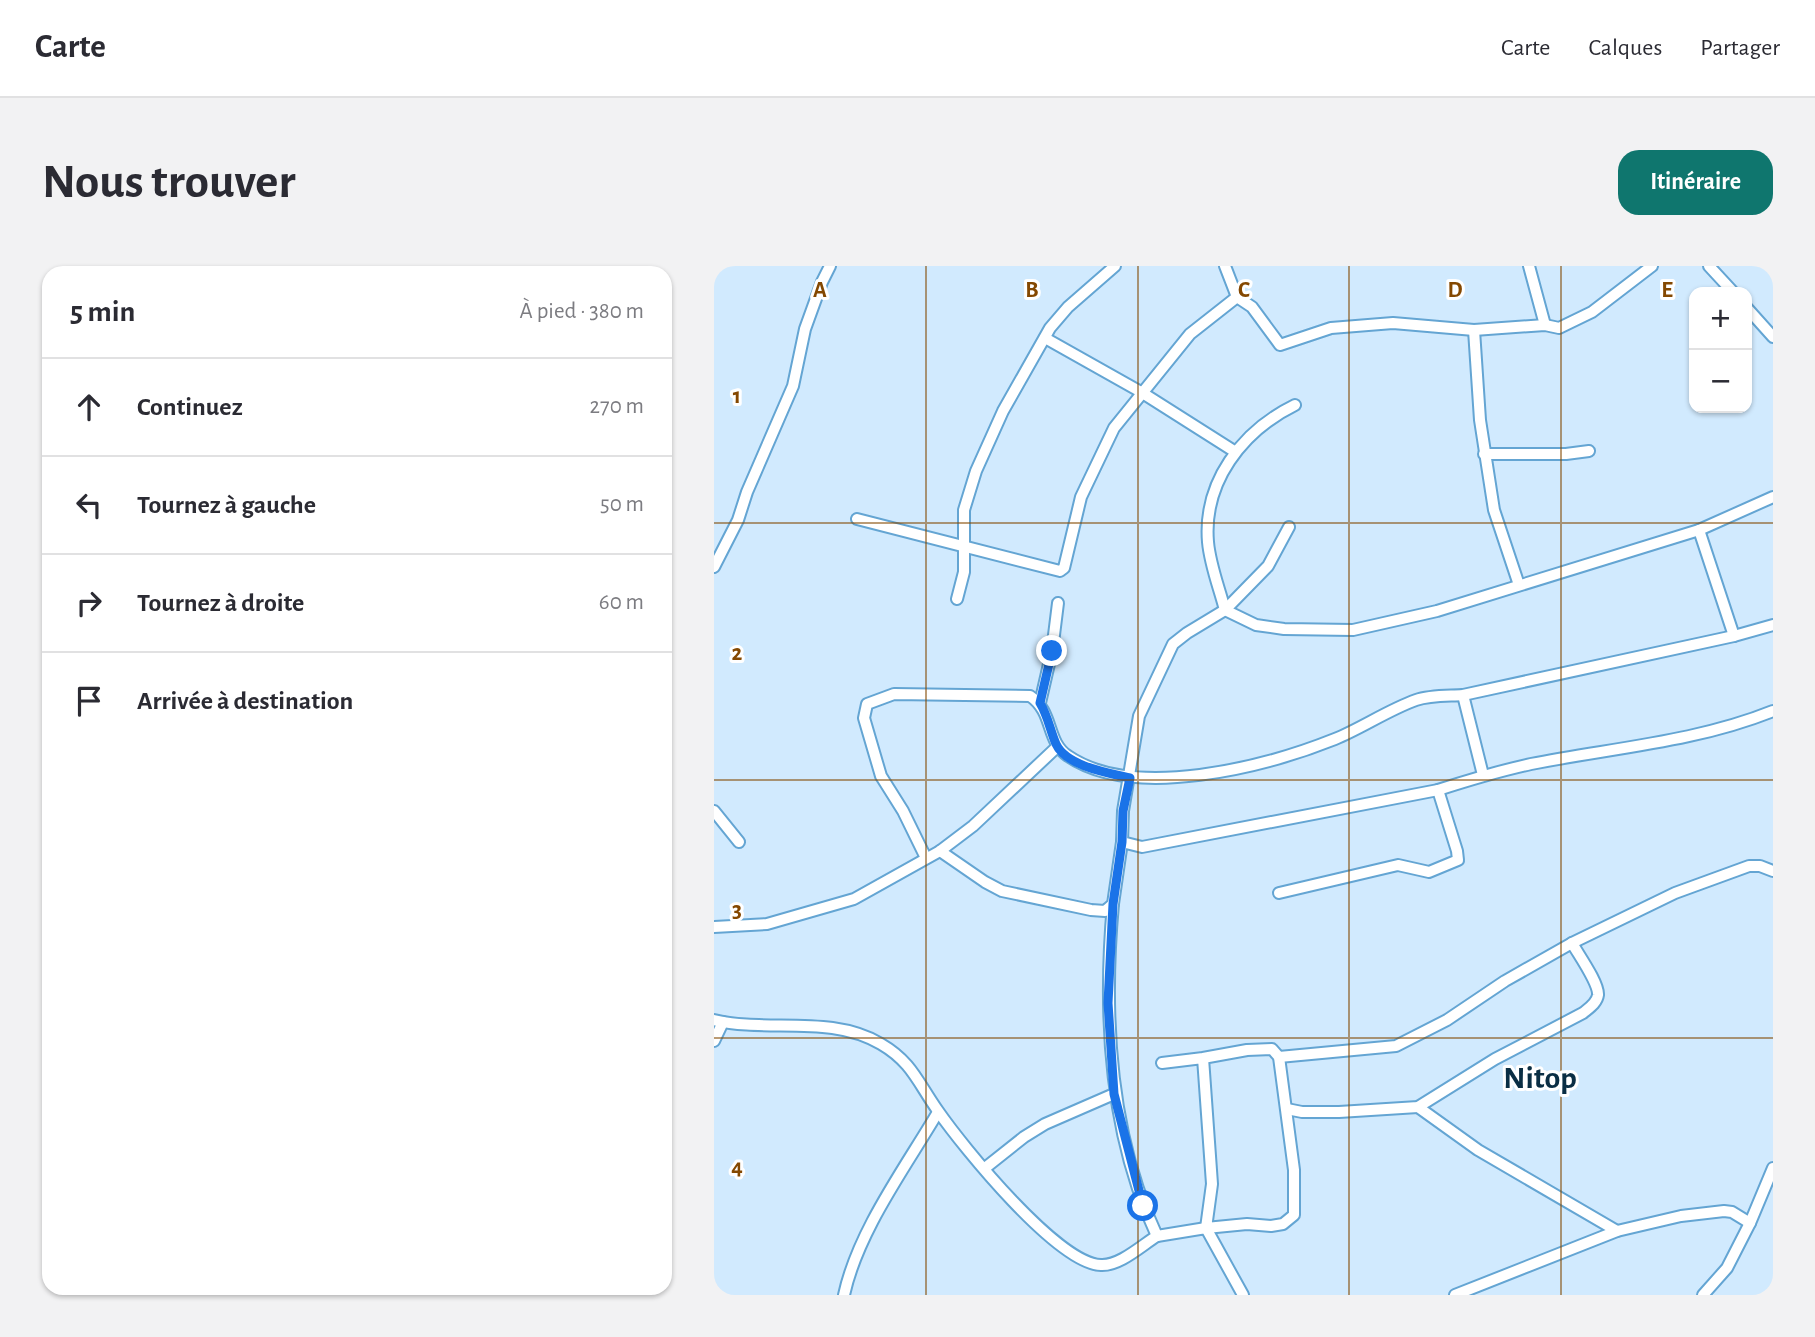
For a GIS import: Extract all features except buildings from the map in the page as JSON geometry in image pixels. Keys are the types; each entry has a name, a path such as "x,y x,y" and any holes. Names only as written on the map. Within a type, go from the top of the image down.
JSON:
{"street":[{"path":"714,567 738,520 747,492 793,386 805,329 830,266"},
{"path":"957,599 964,572 964,510 976,471 1003,411 1045,338 1068,307 1115,266"},
{"path":"1225,266 1237,297 1252,307 1280,345 1331,328 1393,323 1474,330 1545,325 1559,328 1592,312 1651,266"},
{"path":"1529,266 1545,325"},
{"path":"1709,266 1728,287"},
{"path":"858,519 1055,572 1064,568 1081,497 1114,428 1190,334 1237,297"},
{"path":"1752,314 1773,337"},
{"path":"1474,330 1484,454 1494,510 1519,585"},
{"path":"1045,338 1142,392 1234,452"},
{"path":"1294,405 1272,416 1234,452 1208,512 1208,544 1225,610 1256,625 1284,629 1353,631 1437,611 1699,530 1773,497"},
{"path":"1484,454 1589,452"},
{"path":"1157,1236 1143,1206 1114,1094 1108,1003 1113,904 1132,751 1139,716 1173,644 1225,610 1268,566 1289,527"},
{"path":"1699,530 1734,636"},
{"path":"1040,703 1052,651 1058,603"},
{"path":"926,858 904,811 881,776 864,718 867,704 894,694 1030,696 1040,703 1047,715 1057,747 1066,756 1097,771 1130,778 1168,778 1242,768 1291,755 1336,739 1417,699 1463,695 1734,636 1773,625"},
{"path":"1463,695 1483,775"},
{"path":"1122,842 1142,847 1438,790 1483,775 1745,723 1773,711"},
{"path":"714,927 767,924 854,899 940,851 973,826 1057,747"},
{"path":"1279,893 1398,865 1429,872 1452,864 1458,860 1457,851 1438,790"},
{"path":"714,811 739,842"},
{"path":"940,851 1002,891 1091,910 1105,911 1113,904"},
{"path":"1279,1056 1396,1046 1447,1020 1505,981 1572,943 1675,893 1754,866 1773,871"},
{"path":"1287,1109 1302,1112 1339,1112 1418,1107 1495,1059 1583,1013 1595,1003 1598,993 1596,984 1572,943"},
{"path":"714,1041 718,1021 842,1030 879,1042 908,1063 938,1112 1038,1228 1088,1263 1104,1265 1119,1260 1157,1236 1247,1224 1271,1226 1283,1224 1294,1215 1294,1170 1279,1056 1272,1049 1162,1063"},
{"path":"1203,1058 1212,1184 1206,1228 1243,1295"},
{"path":"985,1168 1045,1124 1114,1094"},
{"path":"1418,1107 1478,1150 1617,1231"},
{"path":"844,1295 848,1274 876,1217 938,1112"},
{"path":"1703,1295 1727,1268 1773,1168"},
{"path":"1455,1295 1617,1231 1681,1216 1724,1210 1750,1223"}],"district":[{"name":"Nitop","path":"1540,1078"}],"route":[{"path":"1052,651 1040,703 1047,715 1057,747 1066,756 1097,771 1130,778 1123,811 1122,842 1109,943 1108,1003 1114,1094 1143,1206"}]}
